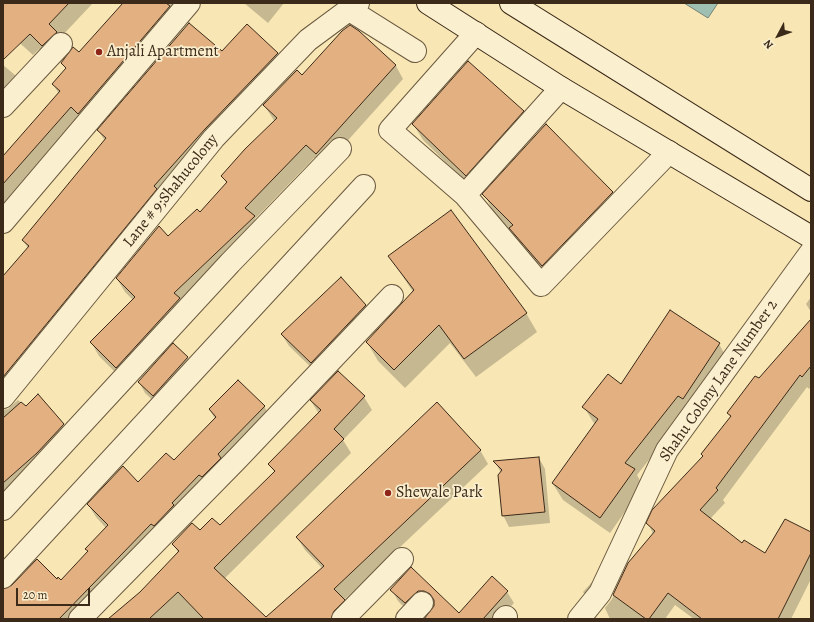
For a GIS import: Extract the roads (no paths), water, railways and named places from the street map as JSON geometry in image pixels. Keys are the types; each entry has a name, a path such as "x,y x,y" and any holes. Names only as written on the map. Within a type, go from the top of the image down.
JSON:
{"street":[{"path":"3,222 189,3"},
{"path":"428,3 561,88 811,237"},
{"path":"511,3 811,190"},
{"path":"353,6 415,51"},
{"name":"Lane # 9;Shahucolony","path":"3,397 214,138 308,40 353,6"},
{"path":"476,33 390,130 465,195 541,285 669,152"},
{"path":"3,106 61,44"},
{"path":"465,195 561,88"},
{"path":"3,509 230,263 340,149"},
{"path":"3,577 364,186"},
{"name":"Shahu Colony Lane Number 2","path":"579,619 600,593 667,450 811,252"},
{"path":"80,619 238,458 392,296"},
{"path":"343,619 402,559"},
{"path":"407,619 422,603"}],"place":[{"name":"Anjali Apartment","path":"99,52"},
{"name":"Shewale Park","path":"388,493"}]}
